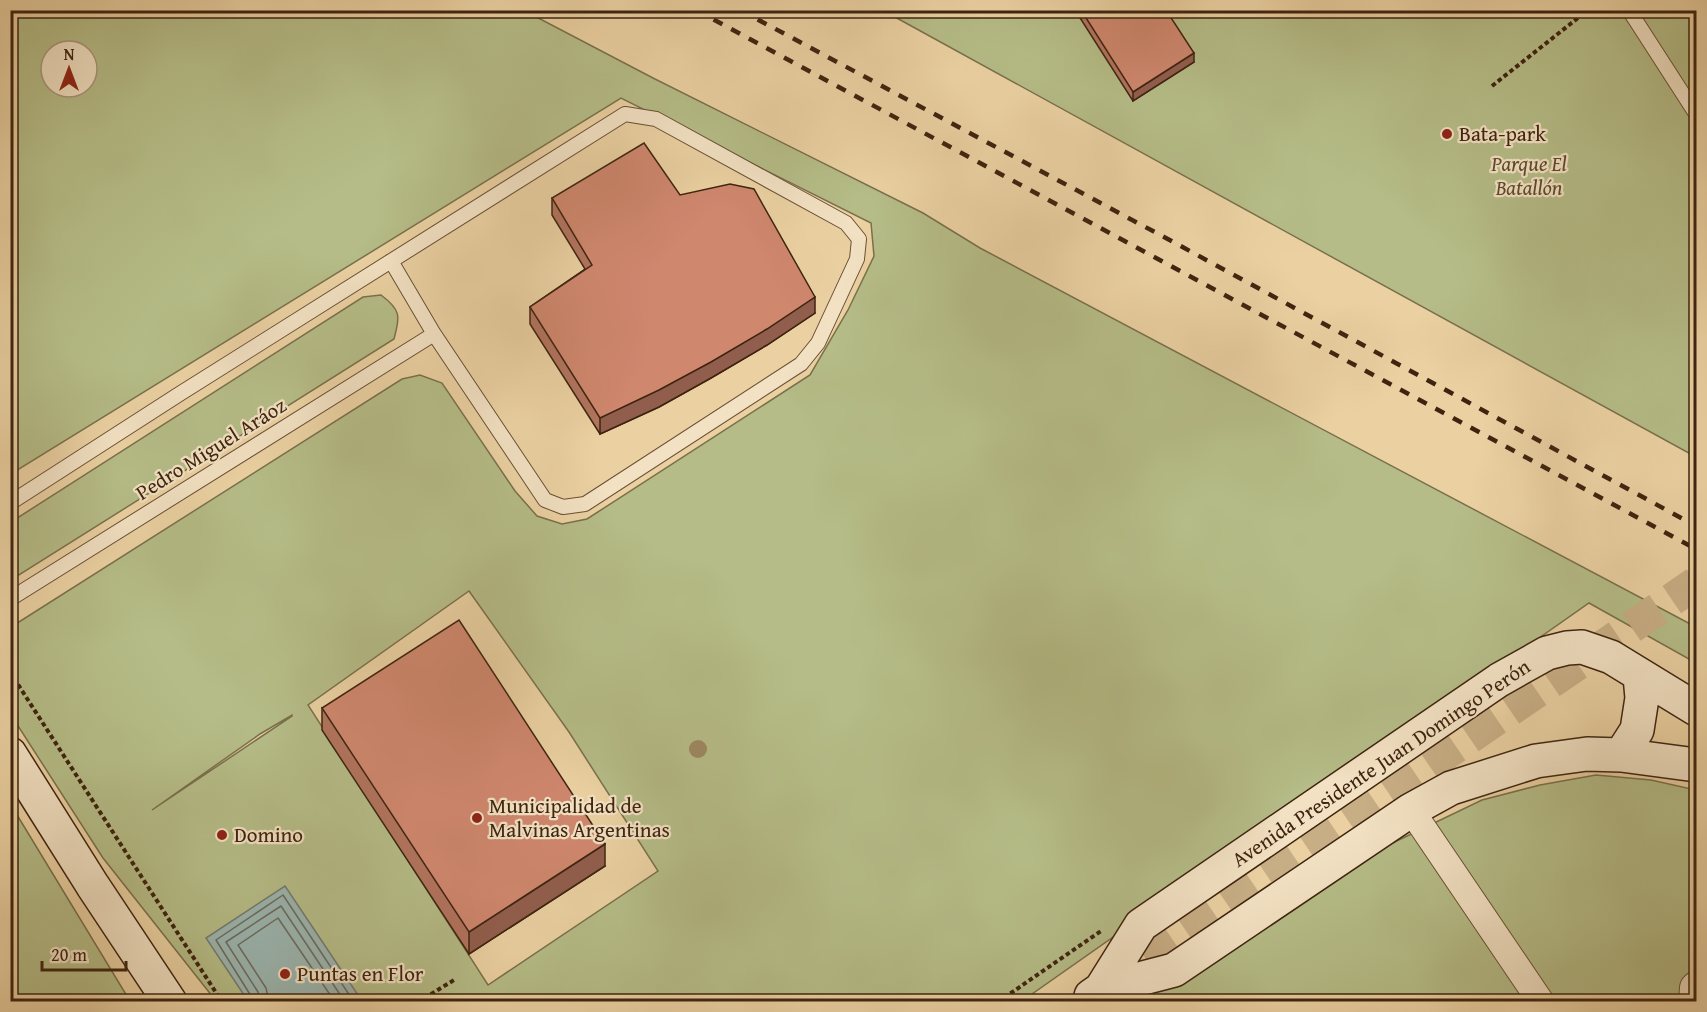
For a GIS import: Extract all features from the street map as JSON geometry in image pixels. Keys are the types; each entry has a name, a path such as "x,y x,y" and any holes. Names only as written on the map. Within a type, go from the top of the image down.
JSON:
{"main road":[{"name":"Avenida Presidente Juan Domingo Perón","path":"1098,997 1142,925 1499,680 1547,653 1582,647 1611,657 1696,709"},
{"path":"1621,755 1637,730 1642,698 1640,676"},
{"path":"10,754 93,886 170,1002"},
{"name":"Avenida Presidente Juan Domingo Perón","path":"1098,997 1174,970 1411,810 1451,788 1536,761 1587,754 1621,755 1696,765"}],"street":[{"path":"1411,810 1540,1002"}],"lane":[{"path":"1629,10 1696,114"},
{"path":"10,503 181,393 624,114 656,119 846,224 859,239 857,259 818,343 801,364 585,504 563,507 545,500 434,334 391,261"},
{"name":"Pedro Miguel Aráoz","path":"10,599 434,334"}],"path":[{"path":"1492,86 1588,10"},
{"path":"10,672 222,1002"},
{"path":"418,1002 454,980"}],"green space":[{"path":"11,11 525,11 653,78 923,213 980,248 1696,627 1696,663 1589,603 1022,1001 216,1001 103,858 11,715 11,627 402,379 420,375 442,383 515,491 537,516 562,524 587,519 810,375 848,310 874,256 871,223 621,98 11,474","holes":["469,591 569,732 658,871 488,985 308,705","292,716 152,810 260,734"]},
{"name":"Parque El Batallón","path":"884,11 1696,11 1696,457"},
{"path":"381,295 392,305 397,314 394,339 11,580 11,522 363,297"},
{"path":"1596,775 1651,780 1696,790 1696,1001 1142,1002 1230,940 1353,862 1482,800 1540,785"},
{"path":"11,805 130,1001 11,1001"}],"water":[{"path":"285,886 362,1001 248,1001 206,938"}],"building":[{"path":"1081,10 1166,10 1194,53 1133,92"},
{"path":"644,143 680,195 730,184 754,189 815,297 711,362 600,418 530,307 592,265 552,198"},
{"name":"Municipalidad de Malvinas Argentinas","path":"459,620 605,844 469,932 322,708"}],"tunnel":[{"path":"1105,986 1696,583"}],"railway":[{"path":"696,10 1696,549"},
{"path":"740,10 1696,526"}],"place":[{"name":"Bata-park","path":"1447,134"},
{"name":"Municipalidad de Malvinas Argentinas","path":"477,818"},
{"name":"Domino","path":"222,835"},
{"name":"Puntas en Flor","path":"285,974"}]}
